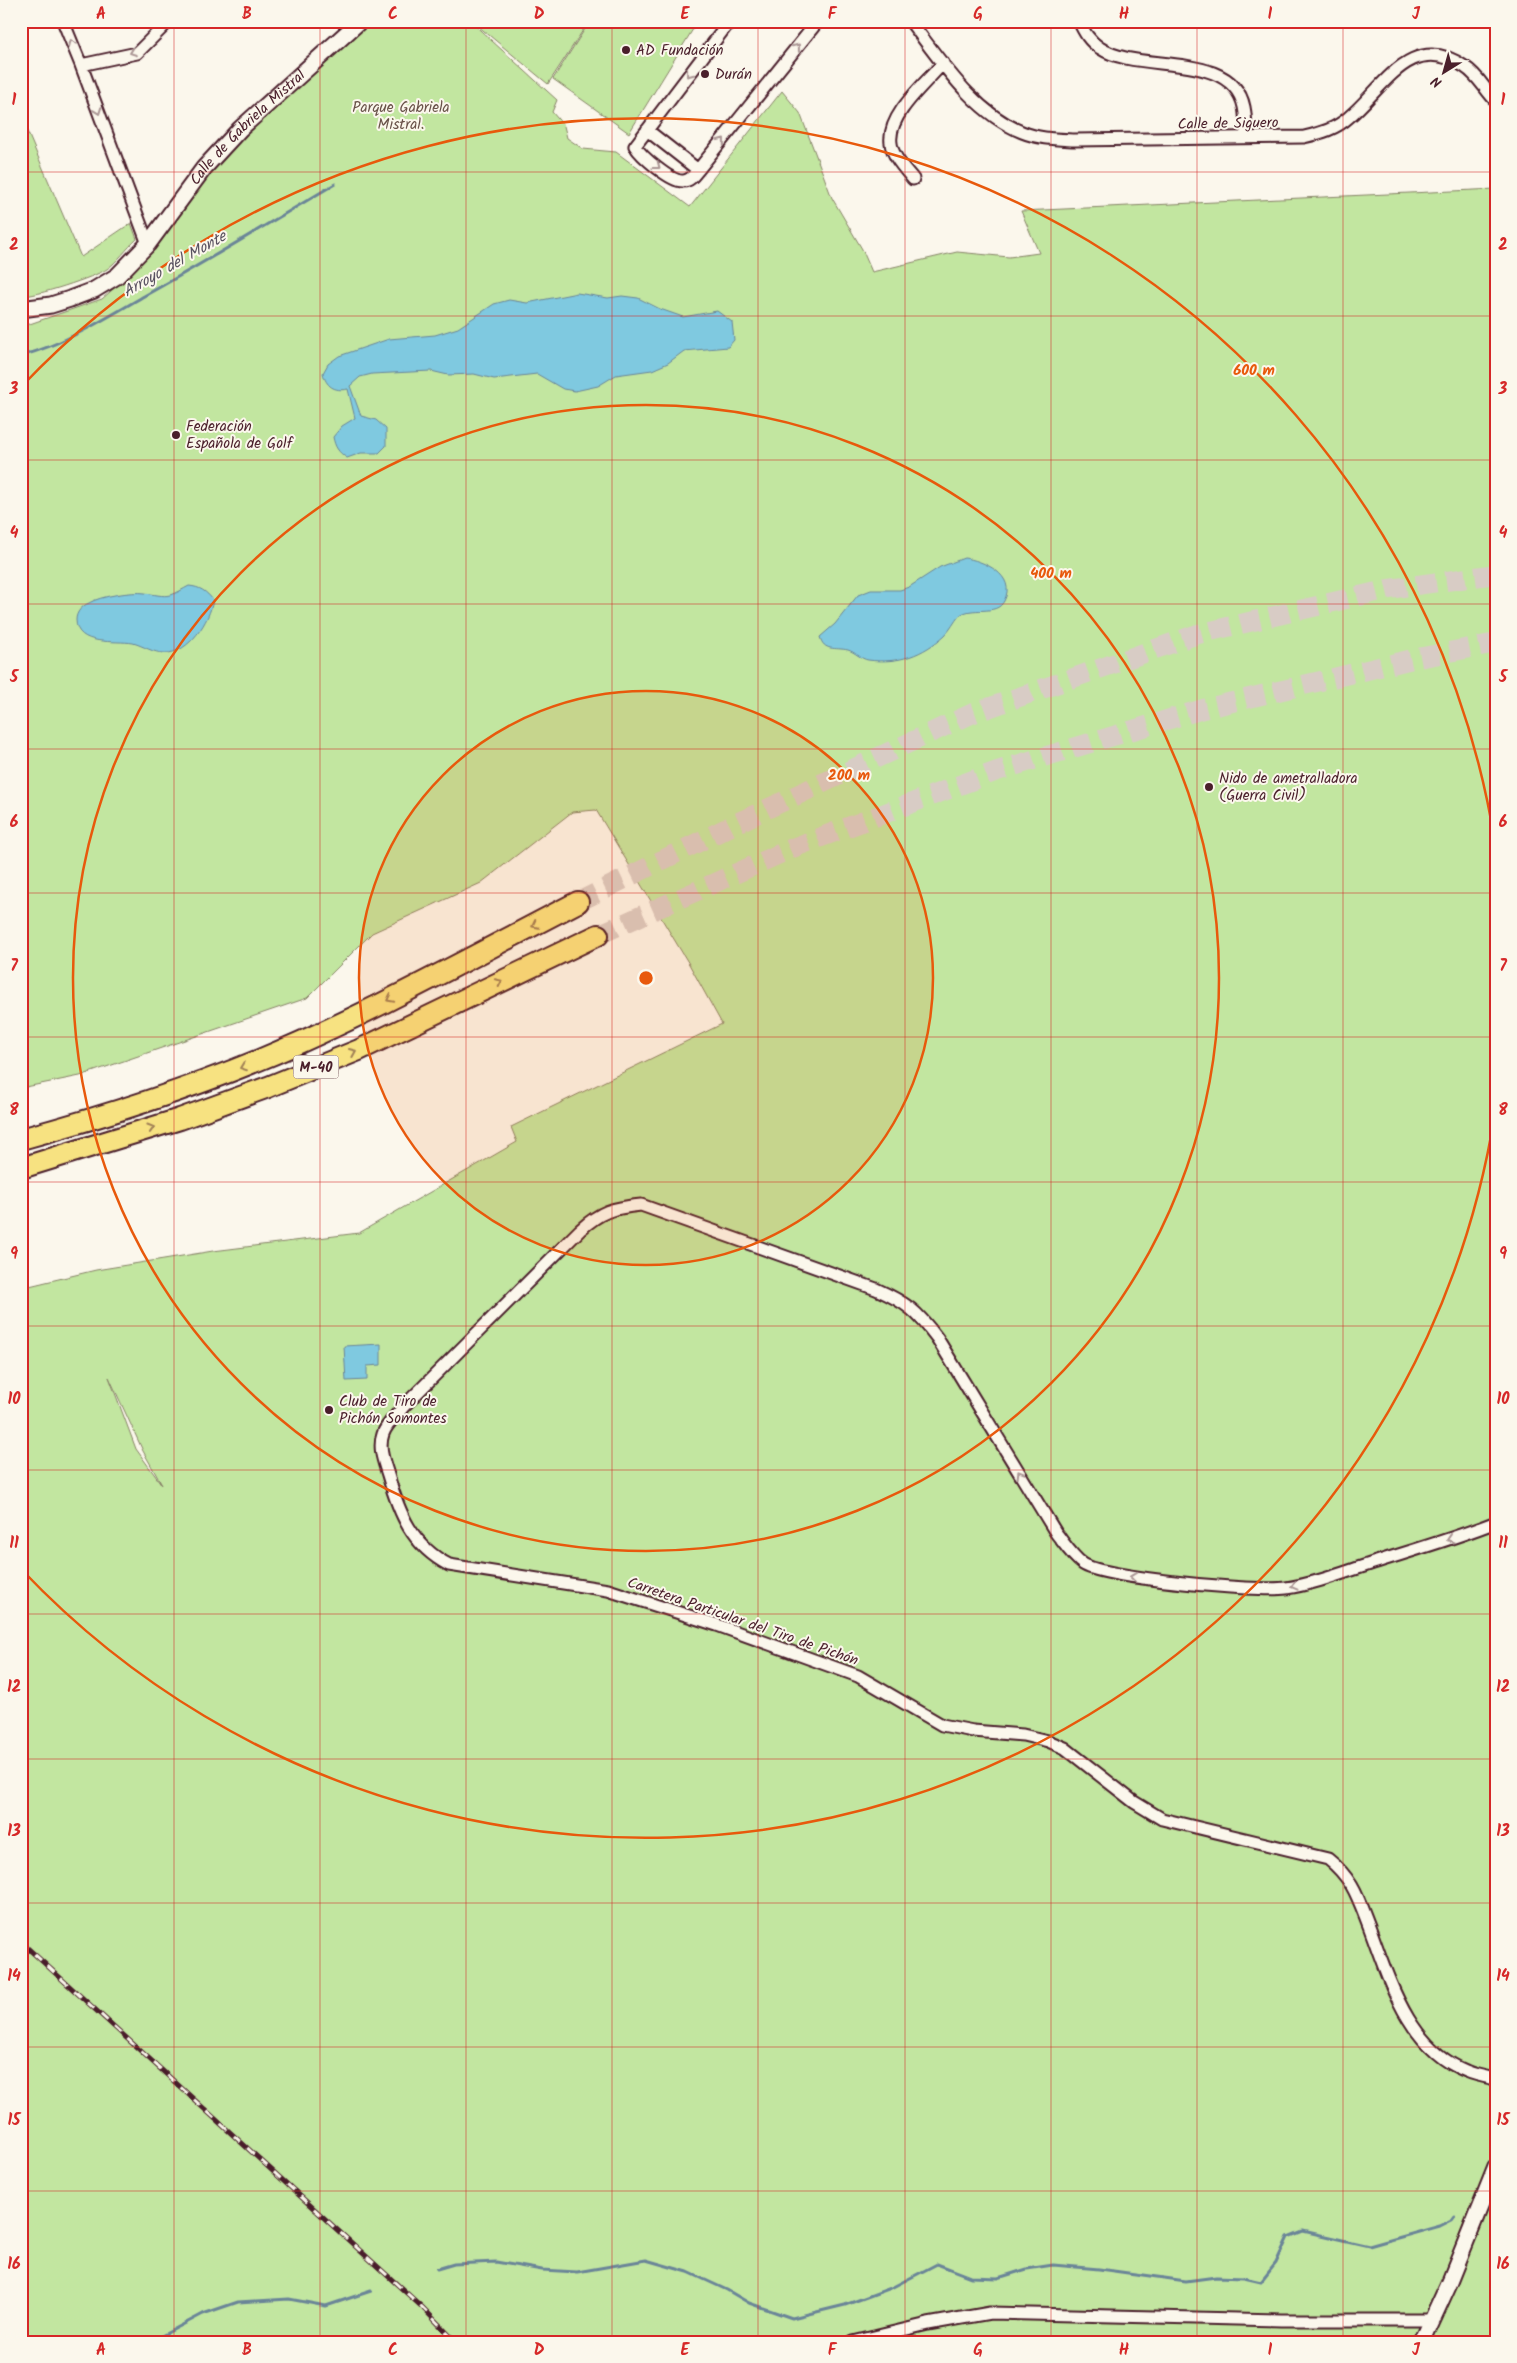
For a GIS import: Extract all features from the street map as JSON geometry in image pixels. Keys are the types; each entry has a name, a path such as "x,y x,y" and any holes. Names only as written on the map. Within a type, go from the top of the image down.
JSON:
{"highway":[{"name":"M-40","path":"21,1139 89,1121 172,1094 259,1060 346,1021 578,902"},
{"name":"M-40","path":"21,1168 180,1119 268,1087 359,1050 598,935"},
{"path":"21,1131 45,1124 89,1121"},
{"path":"21,1180 126,1136"}],"street":[{"path":"63,21 82,65 148,244"},
{"path":"82,65 138,53 170,21"},
{"name":"Calle de Gabriela Mistral","path":"21,309 51,305 94,290 117,276 148,244 204,168 240,129 360,21"},
{"path":"730,21 635,146 640,153 672,178 682,182 691,179 818,21"},
{"name":"Calle de Siguero","path":"910,21 975,101 997,118 1022,132 1047,139 1304,136 1337,126 1350,117 1390,74 1404,63 1420,57 1436,56 1451,59 1466,67 1476,76 1496,101"},
{"path":"1079,21 1086,36 1101,49 1120,57 1209,71 1225,78 1237,90 1244,106 1246,137"},
{"path":"914,179 901,164 891,144 891,131 896,116 943,63"},
{"path":"647,130 698,170"},
{"name":"Carretera Particular del Tiro de Pichón","path":"1496,1522 1342,1573 1286,1588 1239,1587 1101,1572 1084,1565 1069,1551 1056,1533 938,1338 920,1316 903,1301 876,1289 641,1205 607,1210 594,1217 580,1230 404,1406 383,1433 380,1452 398,1511 420,1543 433,1557 449,1565 608,1590 717,1625 858,1676 942,1725 974,1731 1022,1735 1048,1741 1065,1748 1134,1802 1162,1818 1328,1859 1344,1872 1354,1887 1387,1973 1407,2018 1424,2041 1443,2058 1466,2071 1496,2079"},
{"path":"1422,2342 1450,2282 1496,2167"},
{"path":"1450,2282 1496,2194"},
{"path":"853,2342 928,2324 990,2314 1281,2320 1433,2320"}],"green space":[{"name":"Parque Gabriela Mistral.","path":"362,21 470,21 557,100 552,112 564,126 567,138 583,149 616,152 690,207 782,91 800,113 832,198 862,249 872,272 957,252 1009,257 1039,253 1021,211 1496,189 1496,2342 21,2342 21,1288 96,1270 213,1251 359,1233 517,1142 511,1127 722,1024 689,964 596,810 572,812 481,883 372,933 307,998 80,1076 21,1088 21,327 102,299 120,283 116,272 204,168","holes":["109,1377 143,1451 162,1485 136,1449"]},
{"path":"472,21 589,21 548,84"},
{"name":"AD Fundación","path":"590,21 698,21 629,133 553,79"},
{"path":"21,117 81,257 131,223 137,239 107,269 51,290 21,296"}],"water":[{"path":"577,293 608,298 622,296 638,298 660,309 683,317 717,311 732,322 734,340 728,347 684,351 668,363 652,370 616,375 598,386 575,391 563,389 537,374 494,379 474,374 448,375 431,371 372,374 360,377 350,386 361,416 376,420 386,429 386,446 379,453 361,453 347,458 337,449 333,437 342,426 355,418 348,389 339,390 331,387 323,373 328,364 339,356 389,339 435,335 458,328 494,304 509,300 527,303"},
{"path":"964,558 980,562 996,570 1002,576 1007,592 1000,606 995,609 964,613 959,616 947,633 937,642 919,653 900,659 890,661 868,660 848,650 827,647 822,642 820,637 835,624 858,595 871,590 900,590 909,587 940,567"},
{"path":"189,586 203,590 213,600 208,617 197,634 190,642 174,652 161,653 133,643 98,641 83,635 78,629 76,617 78,612 94,600 133,593 168,596"},
{"path":"381,1344 381,1365 367,1366 367,1380 346,1381 344,1346"}],"waterway":[{"name":"Arroyo del Monte","path":"21,356 53,345 100,322 335,184"},
{"path":"437,2269 454,2264 496,2262 542,2270 577,2272 646,2260 688,2272 727,2290 749,2303 792,2318 845,2305 891,2288 937,2264 971,2277 998,2278 1027,2269 1053,2265 1099,2269 1186,2281 1216,2277 1244,2278 1261,2282 1276,2263 1288,2237 1303,2231 1369,2246 1440,2226 1452,2220 1455,2216"},
{"path":"150,2342 203,2314 238,2302 289,2299 326,2306 371,2291"}],"tunnel":[{"path":"578,902 739,822 971,714 1198,634 1389,589 1496,574"},
{"path":"598,935 795,847 997,771 1203,709 1413,659 1496,643"}],"railway":[{"path":"21,1942 422,2307 456,2342"}],"place":[{"name":"AD Fundación","path":"626,50"},
{"name":"Durán","path":"705,74"},
{"name":"Federación Española de Golf","path":"176,435"},
{"name":"Nido de ametralladora (Guerra Civil)","path":"1209,787"},
{"name":"Club de Tiro de Pichón Somontes","path":"329,1410"}]}
